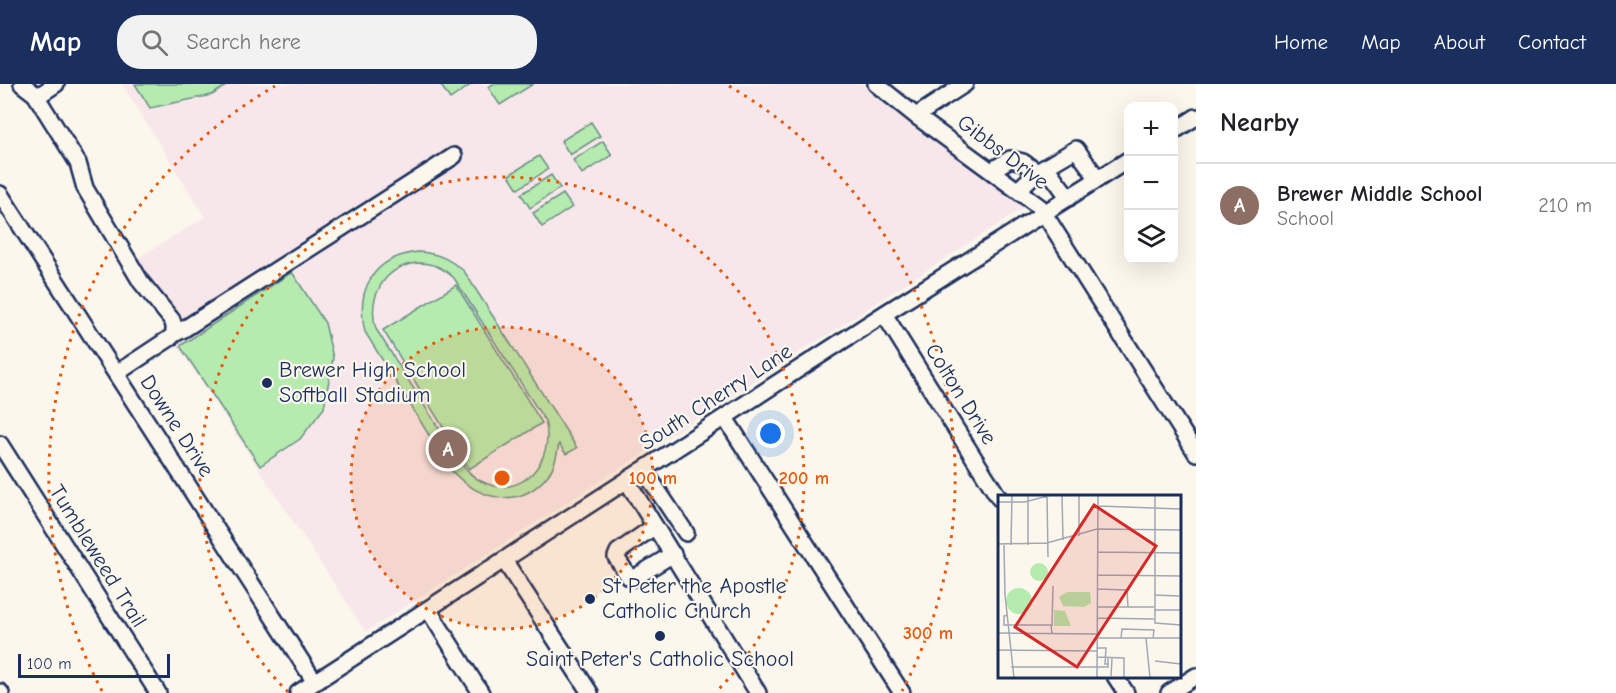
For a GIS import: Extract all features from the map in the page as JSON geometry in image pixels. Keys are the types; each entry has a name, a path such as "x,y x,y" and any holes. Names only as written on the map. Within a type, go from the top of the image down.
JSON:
{"street":[{"path":"22,84 35,94 78,163 84,188 141,282 172,320 174,334"},
{"path":"35,94 41,94 56,84"},
{"name":"Gibbs Drive","path":"876,84 916,116 1036,203 1045,213 1196,453"},
{"path":"916,116 965,84"},
{"path":"1178,128 1196,117"},
{"path":"1018,190 1041,169 1076,149 1098,179"},
{"path":"117,373 174,334 260,283 454,156"},
{"path":"991,171 1010,159 1023,162 1041,169 1069,198"},
{"name":"South Cherry Lane","path":"298,693 884,314 1124,163"},
{"name":"Downe Drive","path":"0,194 311,676 318,681"},
{"name":"Colton Drive","path":"884,314 998,496"},
{"path":"725,418 902,693"},
{"name":"Tumbleweed Trail","path":"0,444 158,693"},
{"path":"644,470 686,534"},
{"path":"627,481 758,693"},
{"path":"655,525 618,552 615,557 629,577 634,578 673,554"},
{"path":"504,560 590,693"},
{"path":"428,609 481,693"},
{"path":"1169,693 1196,676"},
{"path":"1116,678 1126,693"}],"shaded area":[{"path":"122,84 864,84 895,110 1021,198 1022,209 366,632 125,266 205,217"}],"green space":[{"path":"135,84 229,84 212,95 150,108"},
{"path":"440,84 472,84 450,99"},
{"path":"493,84 533,84 500,105 488,87"},
{"path":"591,122 600,136 570,155 561,141"},
{"path":"603,141 612,155 582,174 573,160"},
{"path":"539,156 548,169 518,189 509,175"},
{"path":"551,175 560,188 530,208 521,194"},
{"path":"563,194 572,207 542,227 533,213"},
{"path":"418,252 437,255 464,271 577,448 566,454 559,444 554,464 537,487 524,494 498,497 485,494 461,479 450,469 365,332 363,302 371,278 379,268 402,255","holes":["418,263 438,267 454,278 545,421 547,436 545,450 540,463 522,482 509,486 496,486 481,481 470,473 460,462 376,329 374,306 381,285 396,270"]},
{"name":"Brewer High School Softball Stadium","path":"292,272 325,323 333,358 324,408 300,439 260,466 180,346"},
{"path":"456,285 542,423 469,469 383,330"}],"place":[{"name":"Brewer High School Softball Stadium","path":"267,383"},
{"name":"Brewer Middle School","path":"448,449"},
{"name":"St Peter the Apostle Catholic Church","path":"590,599"},
{"name":"Saint Peter's Catholic School","path":"660,636"}]}
